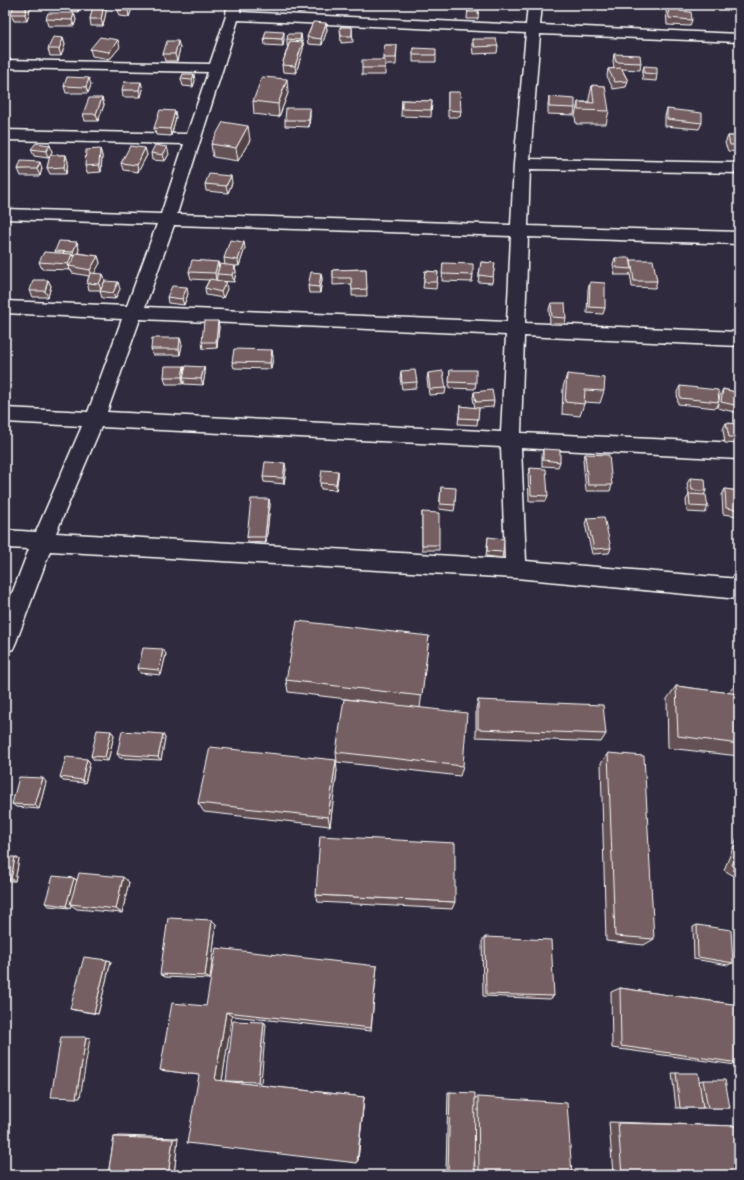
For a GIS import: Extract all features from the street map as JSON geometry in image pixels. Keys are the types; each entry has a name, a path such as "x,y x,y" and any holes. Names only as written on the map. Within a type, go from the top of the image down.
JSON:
{"street":[{"path":"516,569 511,439 522,164 535,5"},
{"path":"736,5 739,9"},
{"path":"5,642 42,542 95,419 134,312 167,220 234,11 532,30 739,38"},
{"path":"5,64 216,68"},
{"path":"5,135 193,139"},
{"path":"522,164 739,168"},
{"path":"5,214 739,238"},
{"path":"5,307 739,339"},
{"path":"5,415 739,451"},
{"path":"5,539 516,569 739,589"}],"building":[{"path":"14,5 27,5 25,14 11,14"},
{"path":"104,5 101,19 90,19 93,6"},
{"path":"119,5 129,5 128,10 118,10"},
{"path":"468,5 479,5 479,12 468,12"},
{"path":"668,5 679,5 680,11 691,12 692,20 669,18"},
{"path":"48,13 74,13 72,20 46,19"},
{"path":"313,22 326,23 321,39 307,37"},
{"path":"340,27 352,27 352,36 341,36"},
{"path":"266,31 284,32 282,39 264,38"},
{"path":"288,34 301,34 300,40 287,39"},
{"path":"53,37 63,38 59,49 48,49"},
{"path":"100,37 118,40 109,52 90,49"},
{"path":"472,39 496,39 498,46 474,47"},
{"path":"167,41 178,41 175,54 163,54"},
{"path":"290,41 303,42 295,66 282,65"},
{"path":"384,45 397,45 396,58 383,58"},
{"path":"413,48 436,49 436,55 413,55"},
{"path":"614,54 640,55 641,63 616,62"},
{"path":"362,60 385,60 385,68 362,68"},
{"path":"644,66 657,67 657,74 644,73"},
{"path":"621,68 628,81 615,82 608,69"},
{"path":"183,74 194,74 192,80 181,79"},
{"path":"67,77 89,78 86,87 64,86"},
{"path":"262,77 287,79 278,104 253,101"},
{"path":"124,82 141,82 139,90 122,90"},
{"path":"592,85 605,86 609,111 578,110 578,102 594,103"},
{"path":"448,92 460,92 461,111 448,110"},
{"path":"549,97 575,99 575,108 549,107"},
{"path":"89,98 102,98 96,114 83,114"},
{"path":"402,100 432,101 431,110 402,109"},
{"path":"286,108 310,108 309,120 285,120"},
{"path":"667,109 702,113 702,123 667,119"},
{"path":"160,110 175,111 170,129 154,128"},
{"path":"223,122 248,126 236,148 211,144"},
{"path":"728,136 739,136 739,145 730,145"},
{"path":"36,143 50,145 46,151 31,149"},
{"path":"155,145 167,147 163,155 151,153"},
{"path":"130,146 145,148 137,165 121,163"},
{"path":"100,149 99,165 85,166 86,150"},
{"path":"50,155 66,155 64,167 47,168"},
{"path":"21,161 40,162 37,169 18,169"},
{"path":"209,174 231,176 226,186 205,184"},
{"path":"230,240 244,242 238,260 224,258"},
{"path":"59,241 77,242 73,252 55,251"},
{"path":"44,252 72,254 68,264 39,262"},
{"path":"77,253 98,256 90,270 69,266"},
{"path":"615,258 630,258 632,269 617,268"},
{"path":"192,260 218,262 215,273 189,272"},
{"path":"631,260 653,260 657,281 634,281"},
{"path":"481,262 495,263 493,277 479,275"},
{"path":"443,263 473,264 473,275 442,274"},
{"path":"220,264 235,266 232,275 217,274"},
{"path":"366,269 367,289 352,290 351,278 333,278 333,270"},
{"path":"425,271 438,272 437,282 424,282"},
{"path":"311,272 321,273 319,287 308,286"},
{"path":"90,273 103,274 99,284 87,283"},
{"path":"210,279 226,282 221,292 205,288"},
{"path":"33,280 48,280 45,291 30,291"},
{"path":"105,281 118,282 113,293 100,291"},
{"path":"590,282 605,283 605,308 589,307"},
{"path":"172,286 187,287 182,299 167,297"},
{"path":"551,303 565,303 566,318 552,317"},
{"path":"204,321 218,321 216,342 202,342"},
{"path":"152,338 180,338 179,349 151,349"},
{"path":"234,349 272,350 270,363 232,362"},
{"path":"165,366 184,366 182,377 164,377"},
{"path":"186,366 204,367 201,379 183,378"},
{"path":"415,370 417,382 402,383 401,371"},
{"path":"450,370 476,370 476,383 449,382"},
{"path":"443,371 446,388 430,389 428,373"},
{"path":"567,374 605,378 604,391 585,390 584,404 565,402"},
{"path":"680,386 718,390 719,402 680,398"},
{"path":"723,389 739,393 739,406 721,402"},
{"path":"492,390 494,401 476,402 474,392"},
{"path":"460,406 479,408 478,419 459,418"},
{"path":"726,423 739,424 739,437 729,437"},
{"path":"543,449 560,450 560,462 543,460"},
{"path":"585,454 609,455 612,485 588,485"},
{"path":"265,462 285,463 283,478 263,477"},
{"path":"530,468 546,469 548,496 531,495"},
{"path":"322,470 338,471 336,484 320,483"},
{"path":"690,478 705,479 706,491 692,490"},
{"path":"441,487 456,488 455,505 440,504"},
{"path":"725,489 739,491 739,510 726,508"},
{"path":"689,494 706,495 708,507 690,506"},
{"path":"251,499 269,499 265,537 247,537"},
{"path":"422,512 439,513 439,545 422,545"},
{"path":"604,517 611,548 594,549 587,518"},
{"path":"488,537 504,539 503,552 487,551"},
{"path":"297,621 429,636 422,696 286,680"},
{"path":"143,648 163,649 159,670 138,668"},
{"path":"676,686 739,694 739,744 678,736"},
{"path":"344,699 467,713 463,766 336,752"},
{"path":"478,700 603,705 606,734 478,729"},
{"path":"97,730 111,731 105,757 91,756"},
{"path":"122,731 163,734 158,757 117,754"},
{"path":"210,747 336,760 328,817 198,803"},
{"path":"608,753 644,756 654,939 615,936"},
{"path":"66,757 87,759 82,780 60,777"},
{"path":"19,777 43,778 35,805 12,804"},
{"path":"320,836 455,843 455,902 316,895"},
{"path":"739,847 739,869 732,865"},
{"path":"5,857 15,857 11,879 5,879"},
{"path":"79,873 123,877 116,909 70,904"},
{"path":"53,876 74,878 66,906 45,903"},
{"path":"168,918 212,920 205,976 160,974"},
{"path":"697,925 731,930 733,963 698,957"},
{"path":"485,937 551,940 554,996 486,994"},
{"path":"216,948 377,966 371,1028 226,1012 215,1080 364,1097 357,1163 187,1143 199,1075 160,1070 172,1003 206,1006"},
{"path":"84,957 107,960 94,1013 70,1009"},
{"path":"620,988 739,1005 739,1063 621,1046"},
{"path":"233,1021 264,1022 258,1082 226,1081"},
{"path":"61,1037 86,1037 76,1098 51,1097"},
{"path":"676,1073 698,1073 703,1108 680,1108"},
{"path":"703,1080 725,1080 730,1108 708,1108"},
{"path":"450,1092 475,1093 474,1175 448,1172"},
{"path":"478,1097 567,1103 572,1175 479,1175"},
{"path":"618,1123 739,1126 739,1175 622,1175"},
{"path":"114,1137 173,1139 168,1175 108,1175"}]}
